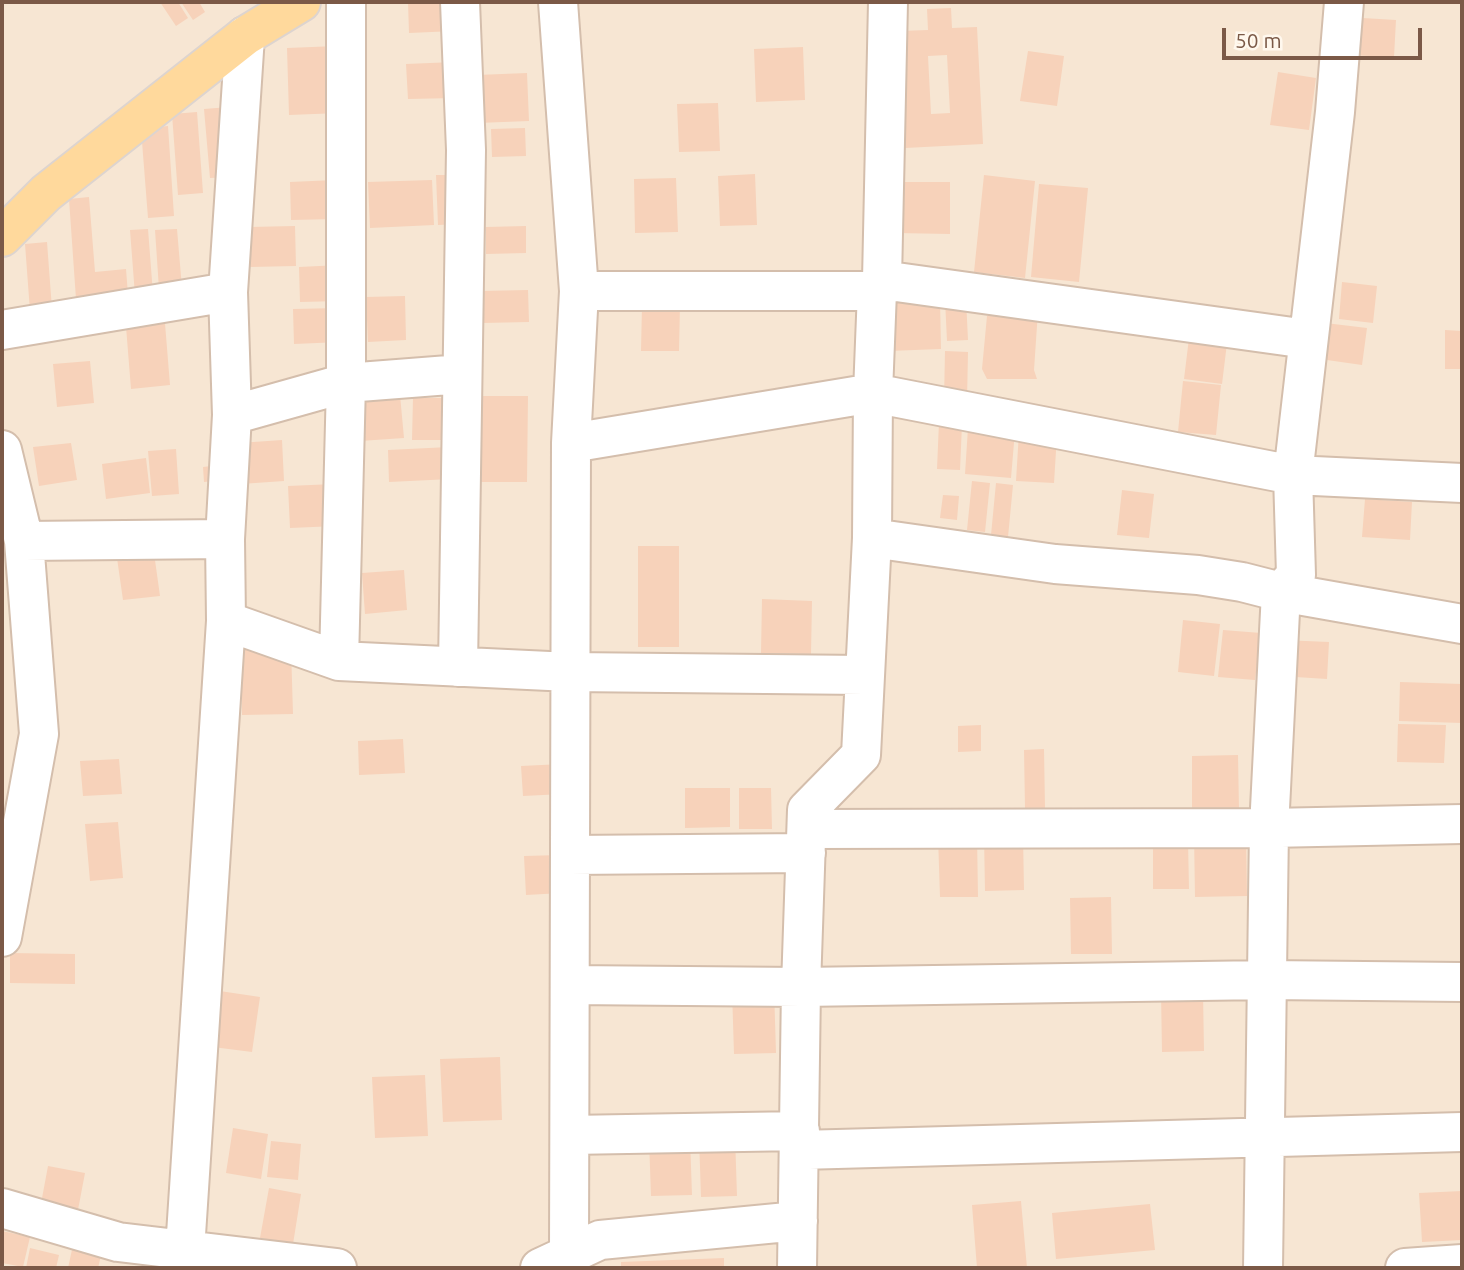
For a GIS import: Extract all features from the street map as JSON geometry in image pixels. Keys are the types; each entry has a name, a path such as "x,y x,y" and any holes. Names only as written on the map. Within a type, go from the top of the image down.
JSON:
{"main road":[{"path":"2,237 46,192 245,36 301,2"}],"street":[{"path":"339,661 346,383 346,2"},
{"path":"458,667 466,150 460,2"},
{"path":"555,1261 569,1135 571,443 579,291 558,2"},
{"path":"797,1268 801,987 807,810 861,755 872,538 873,393 880,286 887,2"},
{"path":"1263,1268 1269,828 1281,592 1296,575 1293,475 1335,112 1344,2"},
{"path":"185,1250 226,621 225,540 232,415 228,292 245,36"},
{"path":"579,291 880,286 1307,339"},
{"path":"2,330 228,292"},
{"path":"232,415 346,383 462,374"},
{"path":"571,443 873,393 1293,475 1462,483"},
{"path":"2,450 24,541 39,734 2,937"},
{"path":"872,538 1055,564 1198,575 1462,624"},
{"path":"24,541 225,540"},
{"path":"226,621 339,661 570,672 864,675"},
{"path":"570,855 806,841 1462,824"},
{"path":"570,985 801,987 1267,980 1462,982"},
{"path":"569,1135 800,1141 1265,1137 1462,1132"},
{"path":"2,1208 115,1255 185,1250 272,1264 337,1268"},
{"path":"555,1261 600,1240 798,1221"},
{"path":"1405,1268 1462,1264"}],"shaded area":[{"path":"2,2 1462,2 1462,1268 2,1268"}],"building":[{"path":"160,2 178,2 188,18 176,26"},
{"path":"181,2 199,2 205,12 193,20"},
{"path":"408,2 453,2 454,31 409,33"},
{"path":"951,8 952,28 977,27 983,144 905,148 899,31 928,30 927,9","holes":["947,55 950,113 931,114 928,56"]},
{"path":"1346,17 1396,20 1394,57 1344,55"},
{"path":"337,46 340,113 289,115 287,48"},
{"path":"803,47 805,100 756,102 754,49"},
{"path":"1028,51 1064,56 1057,106 1020,101"},
{"path":"454,62 455,98 408,99 406,64"},
{"path":"1278,72 1316,78 1309,130 1270,125"},
{"path":"527,73 529,121 478,123 477,75"},
{"path":"718,103 720,151 679,152 677,104"},
{"path":"229,107 234,177 210,178 204,109"},
{"path":"197,112 203,193 178,195 172,114"},
{"path":"168,126 174,216 148,218 141,129"},
{"path":"525,128 526,156 492,157 491,129"},
{"path":"755,174 757,225 720,226 718,176"},
{"path":"436,175 458,175 460,224 438,225"},
{"path":"984,175 1035,181 1025,278 974,272"},
{"path":"676,178 678,232 635,233 634,179"},
{"path":"335,180 336,219 291,220 290,182"},
{"path":"432,180 434,225 370,228 368,182"},
{"path":"895,182 950,182 950,234 896,233"},
{"path":"1039,184 1088,188 1079,282 1031,277"},
{"path":"89,197 95,272 126,269 128,295 76,299 69,199"},
{"path":"295,226 296,266 250,267 249,227"},
{"path":"526,226 526,253 486,254 486,227"},
{"path":"148,229 153,294 135,295 130,230"},
{"path":"177,229 182,288 159,289 155,230"},
{"path":"47,242 52,309 30,311 25,244"},
{"path":"340,265 341,301 300,302 299,267"},
{"path":"1342,282 1377,286 1373,323 1339,319"},
{"path":"528,290 529,322 482,323 481,291"},
{"path":"405,296 406,340 368,342 366,297"},
{"path":"966,299 968,340 947,341 945,300"},
{"path":"940,300 941,349 888,351 886,302"},
{"path":"642,305 680,305 679,351 641,351"},
{"path":"339,308 340,342 294,344 293,309"},
{"path":"1005,309 1038,311 1034,370 1037,379 987,379 982,369 987,316"},
{"path":"164,311 170,385 131,389 125,314"},
{"path":"1317,322 1367,328 1362,365 1313,358"},
{"path":"1190,330 1228,335 1222,384 1184,379"},
{"path":"1445,330 1462,331 1462,369 1445,369"},
{"path":"945,351 968,352 967,401 944,400"},
{"path":"90,361 94,403 57,407 53,364"},
{"path":"1183,381 1221,385 1216,435 1178,432"},
{"path":"400,395 404,438 360,441 357,399"},
{"path":"482,396 528,396 527,482 481,482"},
{"path":"413,398 452,398 452,440 412,440"},
{"path":"939,422 962,424 960,470 937,469"},
{"path":"968,428 1015,431 1011,478 965,474"},
{"path":"1019,432 1057,435 1054,483 1016,481"},
{"path":"282,440 284,481 241,484 239,443"},
{"path":"71,443 77,480 39,486 33,447"},
{"path":"449,447 451,479 389,482 388,450"},
{"path":"176,449 179,494 152,496 148,451"},
{"path":"146,458 150,493 106,499 102,464"},
{"path":"220,465 222,480 204,482 203,467"},
{"path":"972,481 990,483 985,532 967,530"},
{"path":"996,483 1013,485 1008,537 991,535"},
{"path":"334,484 336,526 290,528 288,486"},
{"path":"1122,490 1154,494 1149,538 1117,535"},
{"path":"943,495 959,496 957,520 940,518"},
{"path":"1365,499 1412,502 1410,540 1362,537"},
{"path":"638,546 679,546 679,647 638,647"},
{"path":"154,553 160,596 123,600 117,558"},
{"path":"404,570 407,610 365,614 362,573"},
{"path":"762,599 812,601 811,654 761,653"},
{"path":"1183,620 1220,624 1214,676 1178,672"},
{"path":"1223,630 1261,633 1255,680 1218,677"},
{"path":"1282,640 1329,642 1327,679 1280,676"},
{"path":"291,648 293,714 242,715 241,649"},
{"path":"1400,682 1462,684 1462,723 1399,721"},
{"path":"1398,724 1446,725 1444,763 1397,762"},
{"path":"981,725 981,751 958,752 958,726"},
{"path":"403,739 405,773 359,775 358,741"},
{"path":"1044,749 1045,808 1025,808 1024,750"},
{"path":"1238,755 1239,810 1192,811 1192,756"},
{"path":"119,759 122,794 83,796 80,761"},
{"path":"562,764 563,794 523,796 521,766"},
{"path":"685,788 730,788 730,827 685,828"},
{"path":"739,788 771,788 772,829 739,829"},
{"path":"118,822 123,878 90,881 85,824"},
{"path":"1194,834 1246,834 1247,896 1195,897"},
{"path":"977,835 978,897 940,897 938,836"},
{"path":"1023,835 1024,890 985,891 984,836"},
{"path":"1188,841 1189,889 1153,889 1153,842"},
{"path":"560,855 562,893 526,895 524,856"},
{"path":"1111,897 1112,954 1071,954 1070,898"},
{"path":"10,953 75,954 75,984 10,983"},
{"path":"774,988 776,1053 734,1054 732,990"},
{"path":"213,990 260,997 252,1052 205,1046"},
{"path":"1161,992 1203,992 1204,1051 1162,1052"},
{"path":"500,1057 502,1120 443,1122 440,1059"},
{"path":"425,1075 428,1136 375,1138 372,1077"},
{"path":"233,1128 268,1134 261,1179 226,1173"},
{"path":"735,1136 737,1196 701,1197 699,1137"},
{"path":"690,1138 692,1195 651,1196 649,1139"},
{"path":"271,1141 301,1144 298,1180 267,1177"},
{"path":"48,1166 85,1173 77,1215 40,1209"},
{"path":"269,1188 301,1194 293,1244 260,1238"},
{"path":"1462,1191 1462,1240 1422,1242 1419,1193"},
{"path":"1021,1201 1027,1268 977,1268 972,1205"},
{"path":"1150,1204 1155,1250 1056,1259 1052,1213"},
{"path":"2,1231 30,1237 23,1267 2,1263"},
{"path":"75,1236 104,1243 98,1268 68,1268"},
{"path":"30,1248 59,1255 56,1268 26,1268"},
{"path":"724,1258 724,1268 621,1268 621,1262"}]}
